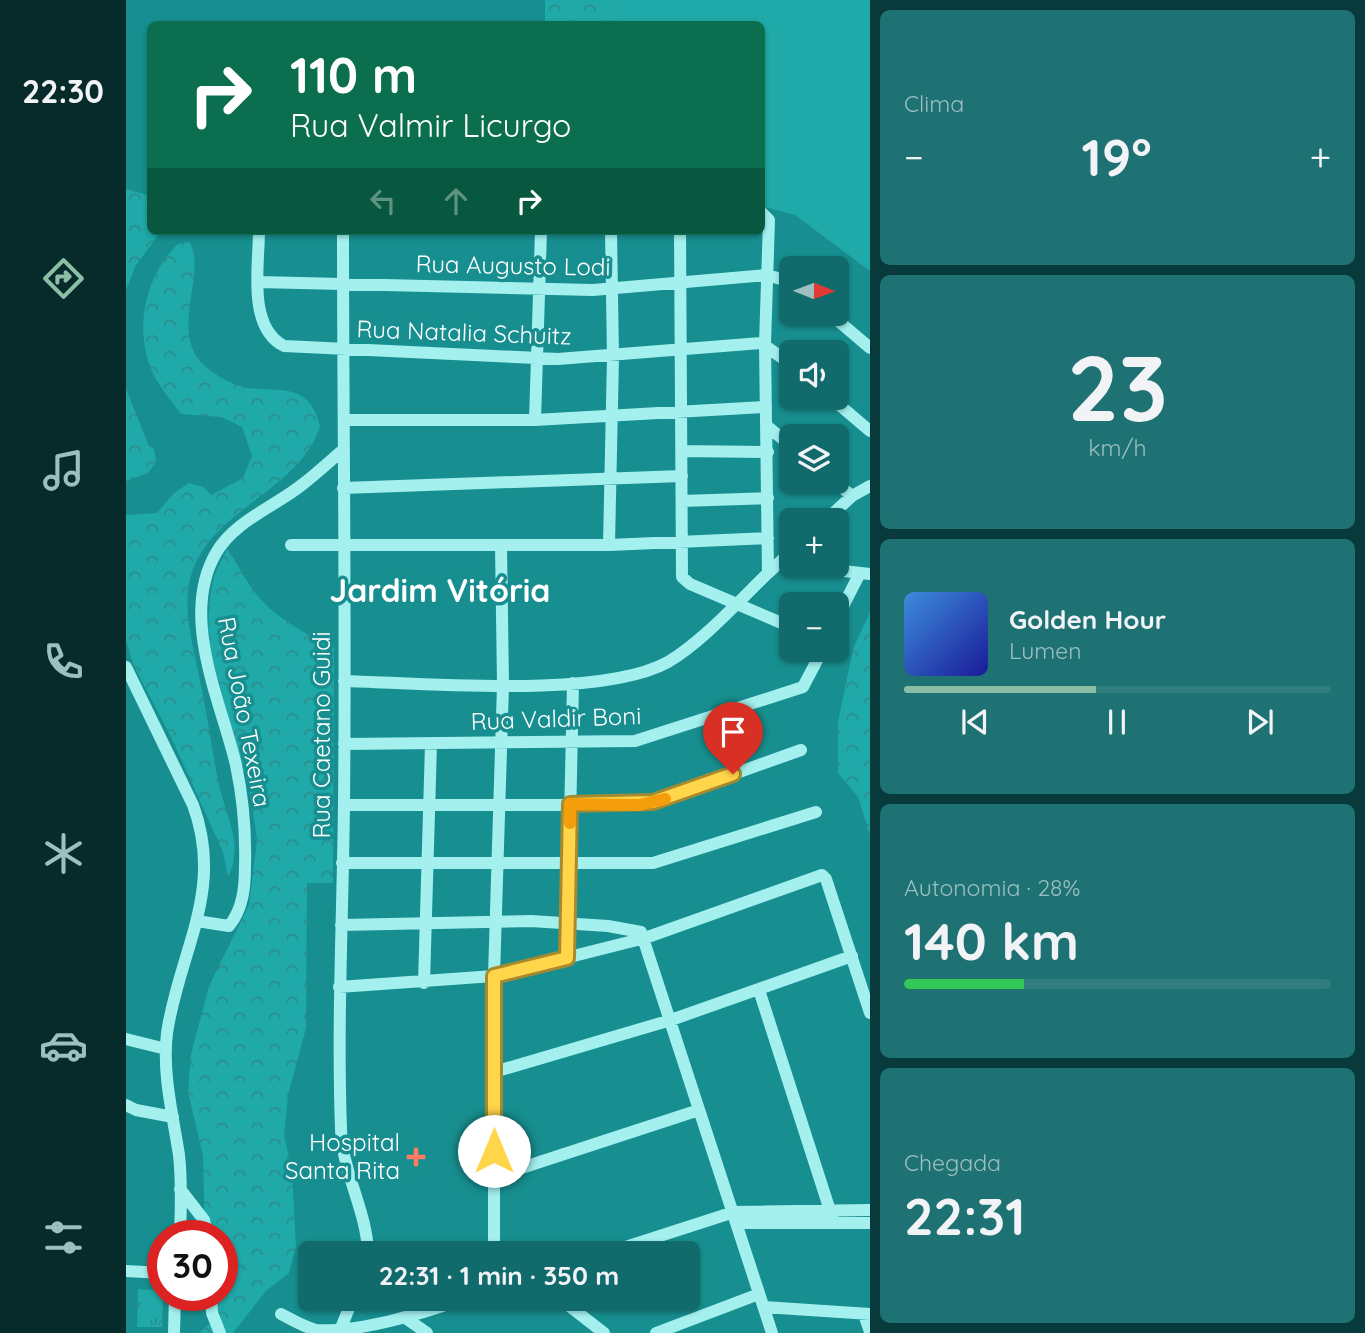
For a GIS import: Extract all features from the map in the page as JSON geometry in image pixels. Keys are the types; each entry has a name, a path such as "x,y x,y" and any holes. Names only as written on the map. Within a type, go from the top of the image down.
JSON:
{"street":[{"path":"765,215 769,220 765,344 768,573"},
{"name":"Rua Natalia Schuitz","path":"259,235 258,282 262,317 271,335 279,343 289,347 537,359 613,357 681,349 765,344"},
{"name":"Rua Caetano Guidi","path":"343,235 344,805 339,987 342,1142 366,1241"},
{"path":"535,420 541,235"},
{"path":"609,545 613,357 611,235"},
{"path":"680,235 681,570 685,581 779,621"},
{"path":"767,275 779,278"},
{"name":"Rua Augusto Lodi","path":"258,282 613,289 767,275"},
{"path":"844,326 870,348"},
{"path":"765,344 779,355"},
{"path":"344,420 535,420 766,407"},
{"path":"846,410 870,430"},
{"path":"767,426 779,436"},
{"name":"Rua João Texeira","path":"197,922 229,926 241,904 245,879 240,790 203,629 205,587 210,564 231,535 303,485 344,449"},
{"path":"682,452 768,452"},
{"path":"343,488 682,476"},
{"path":"838,508 852,495 870,486"},
{"path":"681,501 768,498"},
{"path":"291,545 609,545 768,538"},
{"path":"494,1241 494,976 503,685 501,546"},
{"path":"344,681 503,685 573,683 647,671 667,663 768,573 779,568"},
{"path":"849,599 865,573"},
{"name":"Rua Valdir Boni","path":"344,744 572,743 643,739 795,690 808,681 817,662"},
{"path":"126,667 201,826 206,875 197,922 174,999 166,1049 180,1189 180,1220"},
{"path":"567,958 573,683"},
{"path":"424,983 431,744"},
{"path":"344,805 653,802 801,750"},
{"path":"342,863 638,865 671,860 816,813"},
{"path":"339,987 494,976 645,938 819,876 826,879 870,1013"},
{"path":"341,925 497,920 568,922 634,929 645,938 772,1333"},
{"path":"494,1072 671,1020 852,956"},
{"path":"759,990 832,1217"},
{"path":"126,1039 166,1049"},
{"path":"126,1105 136,1110 173,1116"},
{"path":"494,1177 699,1110"},
{"path":"180,1189 204,1220"},
{"path":"832,1217 870,1210"},
{"path":"650,1241 736,1217 832,1217 870,1223"},
{"path":"126,1270 147,1272"},
{"path":"663,1332 759,1294"},
{"path":"764,1307 867,1314 870,1332"},
{"path":"174,1333 175,1311"},
{"path":"212,1311 220,1333"},
{"path":"340,1333 348,1311"},
{"path":"281,1314 316,1330 340,1333 407,1319 429,1311"},
{"path":"576,1311 604,1333"},
{"path":"407,1319 428,1333"}],"green space":[{"path":"545,0 615,0 622,21 545,21"},
{"path":"615,0 870,0 870,271 795,215 765,207 765,21 622,21"},
{"path":"126,189 147,195 147,235 158,235 135,267 126,290"},
{"path":"189,242 194,254 195,269 189,320 189,337 194,352 205,366 237,385 284,390 302,396 315,412 320,426 309,449 293,469 231,519 212,538 198,559 189,584 191,637 218,780 234,840 233,864 228,877 223,852 172,739 133,664 126,640 126,515 157,513 174,493 189,483 203,487 211,495 243,478 252,456 242,427 221,417 181,414 157,381 146,353 144,319 151,286 167,256 178,244"},
{"path":"126,389 149,446 154,449 156,462 148,473 126,481"},
{"path":"227,549 265,604 293,625 334,648 333,883 307,883 306,1028 288,1095 284,1135 292,1171 296,1247 289,1273 266,1291 233,1333 198,1333 212,1322 210,1311 238,1311 238,1220 205,1220 203,1156 188,1092 191,1054 209,986 249,905 257,840 251,797 208,645 209,603 214,576"},
{"path":"870,612 870,835 858,797 838,773 838,722 853,649"},
{"path":"138,1289 147,1290 147,1311 162,1311 162,1327 137,1327"}],"slow traffic":[{"path":"570,823 570,804 639,805 665,799"}],"place":[{"name":"Hospital Santa Rita","path":"416,1157"}],"district":[{"name":"Jardim Vitória","path":"440,591"}],"route":[{"path":"494,1151 494,976 567,958 570,804 639,805 661,800 733,774"}]}
